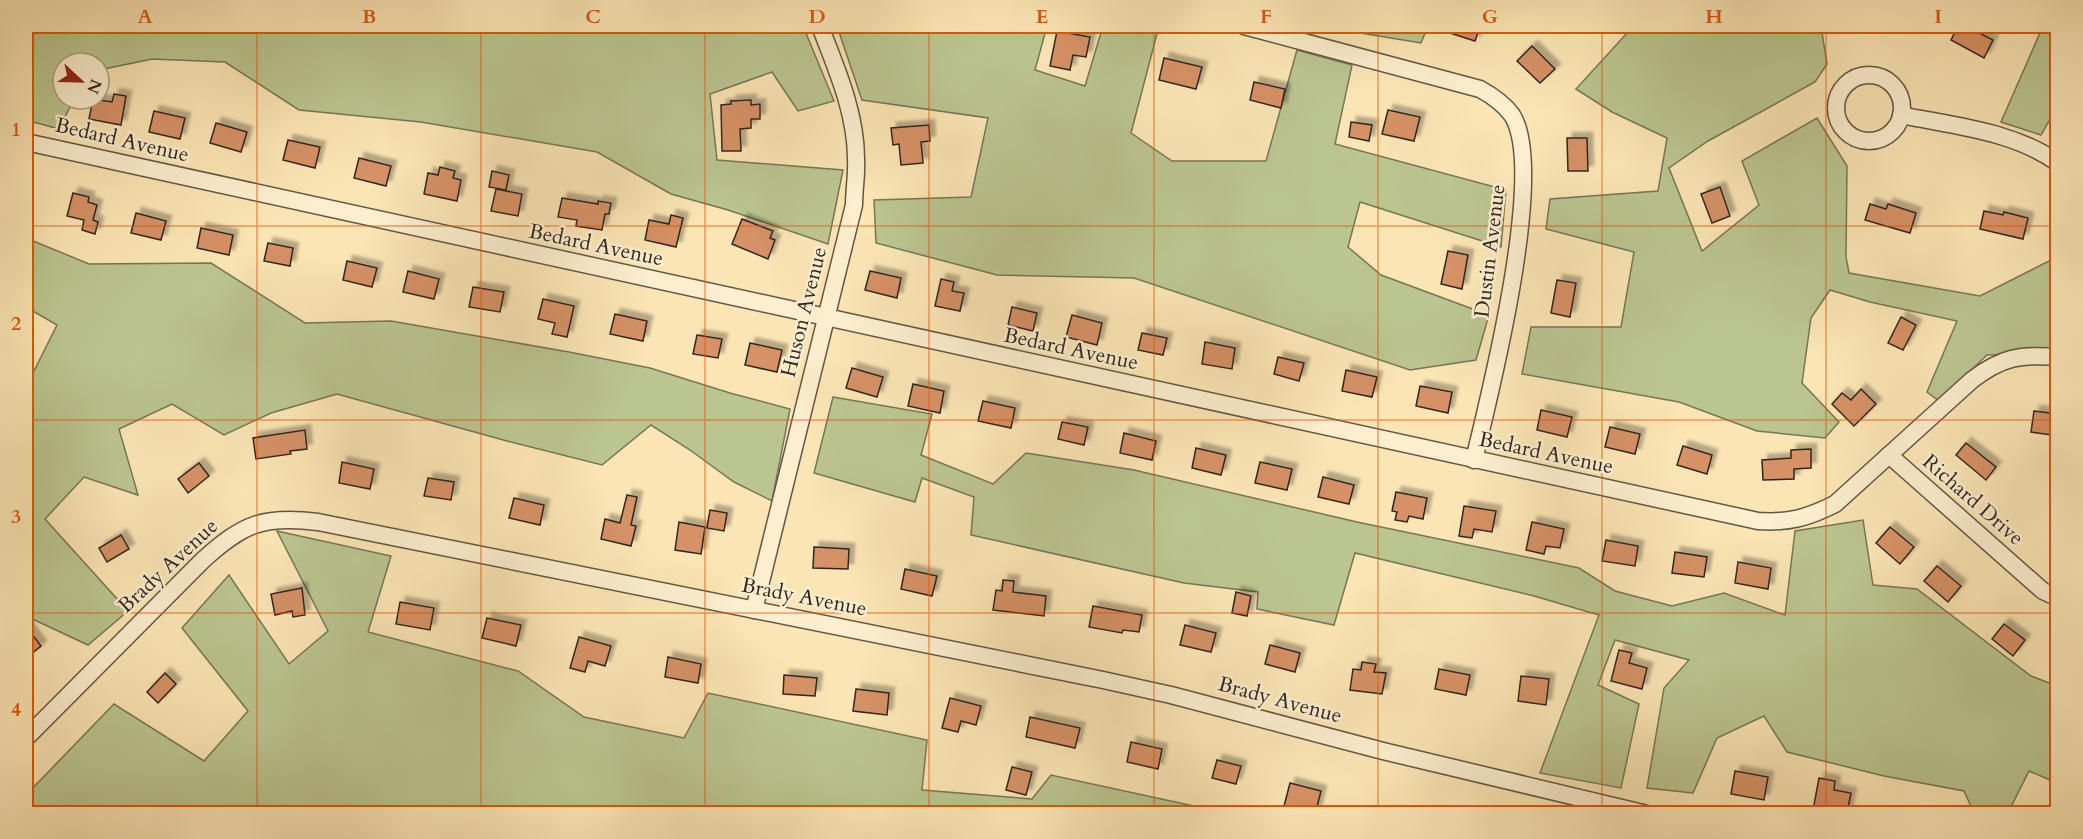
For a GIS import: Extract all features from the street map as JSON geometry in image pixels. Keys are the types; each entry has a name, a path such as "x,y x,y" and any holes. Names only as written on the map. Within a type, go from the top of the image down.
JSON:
{"street":[{"name":"Huson Avenue","path":"754,610 854,205 856,158 853,128 845,94 820,26"},
{"name":"Dustin Avenue","path":"1254,27 1480,89 1494,97 1512,115 1520,136 1522,176 1520,226 1495,370 1474,460"},
{"path":"1866,74 1876,75 1886,79 1894,86 1902,105 1901,115 1889,134 1878,140 1856,139 1839,123 1836,100 1847,82 1866,74"},
{"path":"1901,115 2014,140 2058,163"},
{"name":"Bedard Avenue","path":"26,142 1734,517 1781,522 1810,516 1834,504 1991,365 2011,357 2058,357"},
{"name":"Richard Drive","path":"1889,455 2043,591 2058,598"},
{"name":"Brady Avenue","path":"26,738 229,537 244,528 277,519 318,522 1171,695 1383,751 1647,813"}],"green space":[{"path":"26,26 729,26 734,33 766,26 803,26 834,101 798,111 772,72 710,94 717,160 843,170 828,244 728,210 671,194 597,152 421,122 299,110 225,62 152,59 111,68 111,51 51,51 51,111 68,111 59,129 26,120"},
{"path":"837,26 1047,26 1035,70 1085,86 1103,26 1159,26 1131,133 1172,161 1266,161 1297,50 1352,65 1335,144 1506,190 1501,247 1360,202 1348,247 1381,275 1489,315 1476,360 1410,370 1134,278 997,275 876,243 874,200 971,197 988,118 862,100"},
{"path":"1346,26 1428,26 1421,43 1342,30"},
{"path":"1630,26 1821,26 1827,64 1815,82 1708,141 1669,168 1702,251 1759,205 1742,161 1817,118 1847,166 1846,257 1849,273 1980,296 2057,257 2057,353 1987,355 1939,401 1927,392 1957,321 1870,302 1830,290 1811,318 1802,383 1839,422 1825,438 1757,431 1679,402 1522,374 1531,327 1621,327 1634,252 1546,229 1550,199 1658,191 1667,138 1612,112 1576,89 1629,31"},
{"path":"2043,26 2057,26 2057,107 2041,135 2001,122"},
{"path":"26,238 89,264 211,263 305,323 391,321 569,352 650,368 790,409 772,501 734,482 651,425 602,465 337,394 271,413 224,435 172,404 119,429 138,495 84,477 45,519 128,611 88,645 26,616 26,387 57,325 26,307"},
{"path":"833,397 932,414 921,455 993,484 1026,453 1134,470 1357,522 1579,568 1615,591 1672,606 1724,593 1785,615 1795,531 1863,520 1873,585 1917,589 2031,676 2057,686 2057,783 2029,771 2008,813 1974,813 1964,791 1884,776 1787,752 1764,716 1717,738 1693,793 1647,788 1664,688 1689,660 1615,640 1598,685 1639,704 1621,788 1540,773 1599,615 1534,596 1355,553 1334,625 1257,609 1258,592 1184,583 971,535 974,497 922,478 915,502 814,473"},
{"path":"277,531 391,556 368,632 518,671 584,717 684,738 708,693 927,740 922,790 1032,799 1051,775 1226,813 26,813 26,795 114,704 204,761 248,711 182,628 229,575 289,664 328,631"}],"building":[{"path":"1434,26 1480,26 1475,41 1434,28"},
{"path":"1958,26 1966,26 1993,40 1984,58 1951,40"},
{"path":"1057,31 1090,37 1086,57 1073,55 1070,70 1050,66"},
{"path":"1532,46 1555,69 1540,83 1517,61"},
{"path":"1164,58 1202,67 1196,89 1159,80"},
{"path":"1254,82 1285,89 1281,108 1250,100"},
{"path":"114,94 126,96 121,125 89,119 91,111 111,111"},
{"path":"751,100 751,105 760,104 760,119 751,119 751,128 740,129 741,151 722,151 721,105 731,104 731,101"},
{"path":"1388,110 1420,117 1414,141 1382,134"},
{"path":"154,111 185,118 180,139 149,132"},
{"path":"1351,122 1372,125 1369,141 1349,137"},
{"path":"216,123 247,132 241,152 210,143"},
{"path":"929,125 930,141 921,142 923,163 901,165 899,144 893,145 891,128"},
{"path":"1567,138 1587,138 1588,171 1568,171"},
{"path":"288,140 320,147 315,168 283,160"},
{"path":"359,158 391,166 386,186 354,178"},
{"path":"440,167 455,171 453,178 461,180 457,201 424,194 428,173 438,175"},
{"path":"492,171 509,175 506,190 489,187"},
{"path":"1720,187 1730,216 1712,223 1701,194"},
{"path":"496,189 522,194 518,216 491,211"},
{"path":"73,193 89,197 88,202 97,205 93,220 98,222 95,234 82,230 84,220 67,216"},
{"path":"562,198 598,204 598,201 611,203 609,214 605,214 602,230 576,226 577,220 558,217"},
{"path":"1870,204 1886,209 1888,204 1916,213 1910,233 1865,220"},
{"path":"1984,211 2003,215 2004,212 2028,218 2023,239 1980,229"},
{"path":"136,213 166,221 161,240 131,233"},
{"path":"671,215 683,218 676,247 645,240 649,220 669,224"},
{"path":"742,219 773,231 770,238 775,240 768,259 732,244"},
{"path":"201,228 233,235 229,255 197,248"},
{"path":"268,243 293,248 290,266 264,261"},
{"path":"1448,251 1468,255 1462,289 1441,284"},
{"path":"347,261 377,268 372,287 343,280"},
{"path":"408,271 439,279 434,299 403,292"},
{"path":"870,271 901,278 897,298 865,290"},
{"path":"941,279 954,282 952,291 964,293 960,311 935,306"},
{"path":"1557,280 1576,283 1570,317 1551,313"},
{"path":"473,287 504,292 500,312 469,307"},
{"path":"543,299 574,306 567,337 552,334 555,323 538,319"},
{"path":"1012,307 1037,313 1033,331 1008,325"},
{"path":"615,314 647,321 643,341 610,334"},
{"path":"1072,315 1102,323 1097,345 1066,337"},
{"path":"1901,317 1916,325 1903,350 1888,343"},
{"path":"1142,333 1167,338 1163,355 1138,350"},
{"path":"697,335 722,339 718,358 693,354"},
{"path":"1205,342 1235,348 1232,369 1202,364"},
{"path":"750,343 782,350 777,372 745,365"},
{"path":"1278,357 1304,363 1299,381 1274,374"},
{"path":"852,368 883,377 877,397 846,388"},
{"path":"1346,370 1377,377 1372,397 1342,391"},
{"path":"913,384 944,391 940,413 908,406"},
{"path":"1420,386 1452,392 1448,413 1416,406"},
{"path":"1861,389 1876,404 1854,426 1832,404 1842,393 1851,400"},
{"path":"983,401 1015,408 1011,428 978,421"},
{"path":"1541,410 1572,417 1567,437 1537,430"},
{"path":"2034,411 2058,414 2058,436 2031,432"},
{"path":"1062,422 1088,427 1084,445 1058,439"},
{"path":"1610,427 1640,434 1635,454 1605,447"},
{"path":"305,430 307,449 290,451 291,454 256,459 253,438"},
{"path":"1124,433 1156,441 1152,460 1120,453"},
{"path":"1966,443 1996,467 1986,480 1956,455"},
{"path":"1683,446 1712,455 1707,474 1677,465"},
{"path":"1196,448 1226,455 1221,475 1192,468"},
{"path":"1811,449 1811,468 1794,469 1794,479 1763,480 1762,460 1791,458 1791,450"},
{"path":"342,462 374,469 370,489 339,483"},
{"path":"1260,462 1292,469 1287,490 1255,483"},
{"path":"199,463 209,476 188,493 178,479"},
{"path":"1323,477 1354,485 1349,504 1318,497"},
{"path":"428,478 454,482 451,500 424,496"},
{"path":"1396,492 1427,498 1423,519 1409,516 1407,522 1395,520 1397,512 1392,511"},
{"path":"627,495 637,497 631,525 636,526 631,546 601,539 605,519 620,523"},
{"path":"514,498 544,505 540,525 509,518"},
{"path":"1464,506 1496,511 1492,532 1474,529 1472,538 1459,536"},
{"path":"710,510 727,513 724,531 707,528"},
{"path":"679,522 705,527 701,554 675,550"},
{"path":"1532,522 1564,529 1560,548 1546,546 1544,554 1526,550"},
{"path":"1890,527 1914,547 1900,564 1876,543"},
{"path":"121,535 129,549 107,562 99,548"},
{"path":"1606,540 1638,546 1635,566 1602,561"},
{"path":"814,547 849,549 848,569 813,568"},
{"path":"1675,552 1707,557 1704,577 1672,573"},
{"path":"1738,562 1771,568 1768,589 1735,583"},
{"path":"1937,566 1961,586 1948,602 1924,581"},
{"path":"905,569 937,576 932,596 901,589"},
{"path":"1003,580 1014,581 1013,592 1046,596 1044,616 993,610 996,590 1002,591"},
{"path":"302,588 305,615 293,617 292,611 275,615 271,594"},
{"path":"1236,592 1251,596 1247,616 1232,613"},
{"path":"400,602 434,608 430,630 396,624"},
{"path":"1093,606 1142,615 1139,632 1123,630 1122,633 1089,627"},
{"path":"487,618 521,625 516,646 482,638"},
{"path":"2004,624 2025,640 2013,656 1992,639"},
{"path":"1185,625 1216,633 1211,652 1180,645"},
{"path":"26,626 41,646 26,658"},
{"path":"579,637 611,646 605,666 588,661 585,672 570,668"},
{"path":"1270,645 1300,653 1295,672 1265,664"},
{"path":"1619,650 1632,653 1629,663 1647,668 1642,689 1611,681"},
{"path":"668,657 701,664 698,683 665,677"},
{"path":"1362,662 1376,664 1374,672 1386,673 1382,694 1350,690 1353,669 1361,670"},
{"path":"1439,669 1470,675 1466,695 1435,689"},
{"path":"165,673 176,684 158,703 147,692"},
{"path":"784,675 817,678 815,696 783,694"},
{"path":"1521,676 1549,679 1546,705 1518,701"},
{"path":"856,689 889,693 887,715 853,711"},
{"path":"950,698 981,706 976,725 961,721 958,732 942,728"},
{"path":"1030,717 1080,728 1075,748 1026,737"},
{"path":"1131,742 1162,749 1158,769 1127,762"},
{"path":"1217,760 1241,766 1236,784 1212,778"},
{"path":"1012,767 1032,772 1026,795 1006,790"},
{"path":"1735,771 1768,777 1764,800 1731,794"},
{"path":"1819,778 1835,781 1834,790 1851,793 1847,813 1813,810"},
{"path":"1290,783 1321,791 1316,811 1300,806 1298,813 1283,810"}]}
